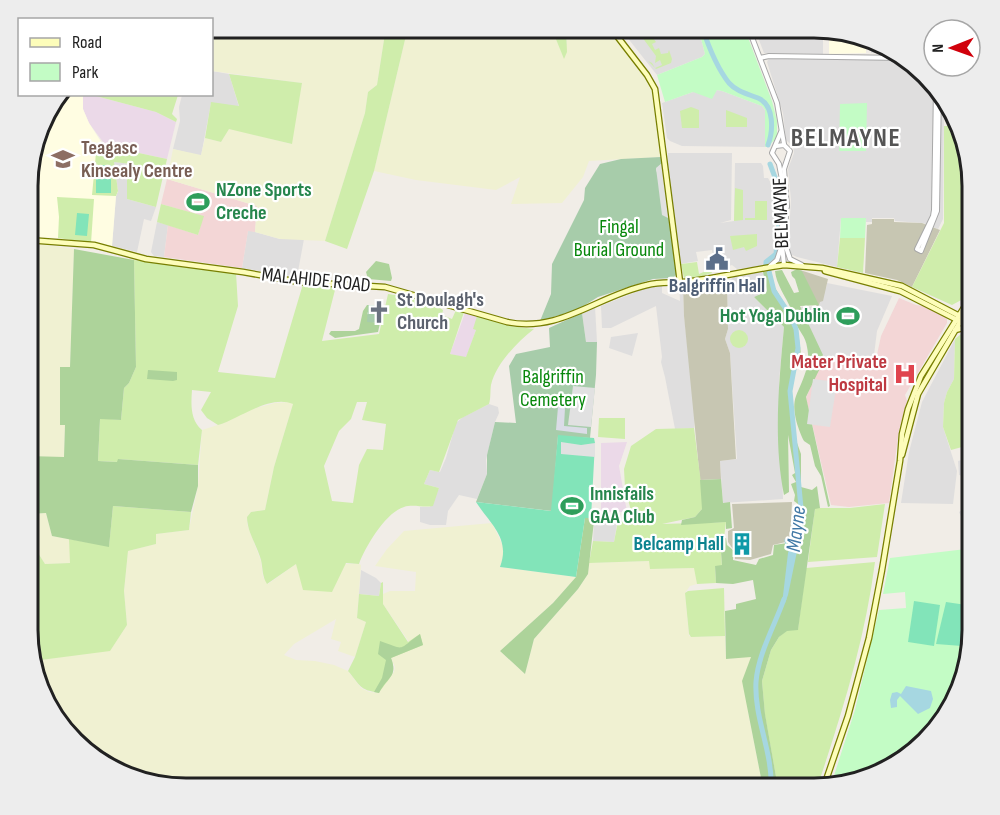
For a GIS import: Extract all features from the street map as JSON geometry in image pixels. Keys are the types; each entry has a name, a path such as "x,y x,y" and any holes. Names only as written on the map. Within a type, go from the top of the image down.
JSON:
{"main road":[{"path":"618,38 655,89 680,282"},
{"name":"MALAHIDE ROAD","path":"38,241 94,245 146,259 299,282 388,287 527,326 546,324 569,317 599,301 642,286 784,265 805,266 902,286 962,320"},
{"path":"939,346 949,324 943,310 957,308 962,303"},
{"path":"827,777 854,694 869,638 900,461 918,394 962,313"},
{"path":"900,461 902,434 913,393 939,346 960,318"},
{"path":"955,330 962,328"}],"street":[{"name":"BELMAYNE","path":"752,38 777,103 784,145 790,151 784,169 787,199 784,265"},
{"path":"760,58 769,56 889,58"},
{"path":"936,101 934,210 919,250 937,211 939,105"},
{"name":"BELMAYNE","path":"781,132 772,153 781,171 784,190 781,235 784,265"},
{"path":"776,146 784,145"},
{"name":"BELMAYNE","path":"776,160 784,161 789,157"},
{"path":"765,268 773,264 779,255 781,235"},
{"path":"784,241 790,258 805,266"}],"shaded area":[{"path":"213,38 384,38 377,85 368,92 365,113 325,241 280,239 255,232 257,206 167,179 173,149 201,155 205,138 221,142 229,128 291,144 302,83 213,71"},
{"path":"405,38 556,38 564,58 567,38 618,38 647,76 655,96 661,157 589,161 583,177 562,203 511,204 520,177 496,190 416,180 374,171"},
{"path":"628,38 701,38 705,54 702,57 657,75"},
{"path":"758,38 823,38 823,54 764,53"},
{"path":"829,39 866,47 866,53 829,54"},
{"path":"769,58 893,60 897,62 932,95 944,114 943,219 938,229 923,223 895,221 894,218 872,218 872,222 866,222 866,219 841,218 837,267 790,254 788,249 791,200 788,169 794,153 793,146 786,140 783,113 767,62"},
{"path":"213,71 229,74 239,107 211,103 201,156 173,149 180,121 179,107 182,96 213,96"},
{"path":"717,90 762,106 765,110 765,147 682,146 667,138 662,103 693,92 714,93"},
{"path":"68,96 83,96 83,109 89,123 109,154 118,191 112,246 38,237 39,166 45,138 62,103"},
{"path":"83,96 96,96 156,112 176,122 167,159 106,146 89,123 83,109"},
{"path":"668,153 732,153 731,220 720,223 734,221 735,163 761,163 764,178 768,178 773,187 776,257 762,266 737,269 732,265 716,270 712,250 696,252 698,261 680,264 667,164"},
{"path":"114,162 132,164 132,179 127,179 127,199 156,207 151,221 144,219 137,252 112,246 118,191"},
{"path":"662,163 670,219 662,215 656,168"},
{"path":"167,179 257,206 255,232 248,231 242,268 164,257 168,225 198,235 203,216 161,204"},
{"path":"872,219 922,223 940,230 912,287 897,280 865,273 867,225 872,224"},
{"path":"157,222 168,225 164,257 154,256 151,252"},
{"path":"248,230 280,239 304,239 297,277 242,268"},
{"path":"38,244 74,249 70,368 60,368 60,424 65,425 64,458 38,457"},
{"path":"800,270 828,279 823,301 820,302 818,309"},
{"path":"763,272 768,291 754,297 784,327 779,381 783,499 723,503 720,461 737,459 730,353 725,339 728,329 727,283 736,275"},
{"path":"723,280 727,283 728,329 725,339 730,353 736,459 720,461 721,479 700,480 683,285"},
{"path":"827,283 892,296 877,331 874,355 867,366 824,360 819,352 800,307 819,306 823,288 826,288"},
{"path":"662,285 662,293 680,301 679,285 683,285 695,416 694,428 675,429 661,362 656,306 611,328 602,328 601,306 651,286"},
{"path":"899,298 916,305 929,307 947,319 947,323 905,395 907,401 899,430 889,503 849,507 831,505 806,398 823,358 867,366 875,364 881,336"},
{"path":"595,306 597,342 586,342 582,313"},
{"path":"465,313 477,317 476,330 466,358 450,354"},
{"path":"638,333 632,356 609,348 611,337"},
{"path":"955,339 954,379 944,403 943,427 957,471 953,504 901,503 909,452 922,402"},
{"path":"813,379 837,382 830,427 807,424"},
{"path":"573,386 595,388 591,427 568,425"},
{"path":"290,402 293,404 274,467 265,510 251,512 247,517 247,524 261,561 263,577 268,584 296,564 359,564 361,565 357,618 366,622 355,657 338,651 341,642 331,639 336,619 294,644 284,655 296,660 334,665 348,671 361,688 379,693 394,672 395,667 391,658 416,646 409,642 383,604 383,594 390,591 415,591 416,572 375,566 404,531 492,523 503,546 500,567 576,577 553,603 500,651 525,674 534,639 578,589 588,574 589,563 650,561 650,569 695,568 697,584 690,586 685,593 689,636 725,636 726,659 751,656 748,712 761,777 186,778 157,775 138,770 111,758 95,747 62,712 45,677 41,660 110,650 127,625 124,591 128,551 156,544 156,534 189,530 198,486 202,430 224,423 248,410 275,403"},
{"path":"489,404 498,407 499,413 486,460 487,474 477,499 459,495 448,511 446,525 430,525 420,522 420,507 430,507 439,488 424,484 430,470 440,472 456,423"},
{"path":"558,407 565,408 564,426 587,428 587,434 556,430"},
{"path":"561,442 581,445 595,443 595,457 561,454"},
{"path":"627,442 619,466 627,512 601,512 601,443"},
{"path":"963,460 963,476 959,475 958,461"},
{"path":"792,502 790,541 773,545 771,554 750,560 735,559 735,552 728,542 728,531 734,528 732,504"},
{"path":"38,513 46,513 52,536 69,539 71,563 45,564 38,553"},
{"path":"594,521 617,524 614,542 593,541"},
{"path":"361,570 381,583 379,596 359,594"}],"green space":[{"path":"384,38 405,38 374,171 347,249 325,241 365,113 368,92 377,85"},
{"path":"555,38 566,38 567,52 564,59"},
{"path":"643,38 653,38 656,42 652,44 655,50 659,48 661,54 668,53 669,50 671,63 656,69 662,65 660,60 655,63 656,56"},
{"path":"701,38 748,38 772,101 777,121 777,137 769,146 765,147 765,110 762,106 717,90 712,99 693,92 665,102 657,75 705,54"},
{"path":"229,74 302,83 292,144 229,129 221,142 205,138 211,102 239,106"},
{"path":"96,96 178,96 172,114 177,119 176,122 156,112"},
{"path":"867,103 866,151 839,151 840,104"},
{"path":"691,107 699,110 699,128 682,128 680,111"},
{"path":"726,110 747,118 747,127 726,127"},
{"path":"948,122 960,157 962,176 962,299 952,305 912,287 944,223 944,126 947,126"},
{"path":"106,146 167,159 156,207 127,199 127,179 132,179 131,164 114,162 118,191 116,196 92,195 96,153"},
{"name":"Fingal Burial Ground","path":"661,157 662,163 656,169 670,219 677,274 673,278 653,279 598,297 577,310 540,321 551,294 552,264 584,200 585,188 600,164 621,159"},
{"path":"96,165 111,165 111,193 96,193"},
{"path":"735,188 743,190 743,220 734,221"},
{"path":"57,197 94,199 91,243 58,238"},
{"path":"755,201 767,201 767,220 745,220 745,218 755,218"},
{"path":"161,204 204,216 198,235 157,222"},
{"path":"77,213 89,214 87,236 75,235"},
{"path":"841,218 866,218 865,238 840,238"},
{"path":"757,234 757,246 746,251 744,247 733,250 730,236"},
{"path":"840,238 865,238 863,273 837,267"},
{"path":"74,249 134,260 136,367 129,383 124,388 121,420 100,419 98,461 117,462 118,459 198,465 198,486 191,512 113,506 109,547 52,536 46,513 38,513 38,456 64,457 65,425 60,425 60,367 70,367"},
{"path":"134,260 236,273 238,306 218,372 275,378 303,284 336,286 322,341 379,334 388,294 408,297 440,308 443,310 442,315 452,319 456,310 464,312 450,354 466,357 476,330 473,329 477,316 510,326 534,329 514,347 497,369 491,385 489,404 458,420 439,472 430,470 424,484 439,488 433,506 407,506 397,510 383,523 371,540 359,564 346,563 332,592 303,590 296,564 267,584 247,523 247,517 251,512 265,510 274,467 293,404 275,402 255,408 218,425 207,418 201,410 211,392 192,390 193,417 202,430 198,465 118,459 118,462 98,461 100,418 121,420 124,388 129,383 136,367","holes":["357,402 367,402 362,420 386,424 383,450 367,449 359,465 353,503 332,501 324,466 339,431 351,419"]},
{"path":"376,261 389,264 391,281 368,279 366,272"},
{"path":"697,262 699,274 710,269 712,273 684,278 681,264"},
{"path":"797,269 802,271 819,305 800,306 823,355 823,362 806,397 830,506 828,507 821,476 815,466 810,445 804,441 795,413 796,396 807,366 806,343 779,286 775,271 782,270 794,293 799,292 791,272"},
{"path":"770,271 774,286 786,306 789,318 797,329 801,354 792,374 791,426 801,454 801,487 812,490 817,486 820,508 815,509 798,630 787,631 779,637 771,650 762,681 765,714 776,777 761,777 742,681 751,657 726,659 725,611 736,609 736,604 756,599 753,580 733,584 716,583 715,566 722,565 720,539 726,538 727,545 733,550 733,560 756,565 759,559 773,555 774,545 794,542 798,504 794,501 795,495 791,484 796,482 792,475 795,473 788,435 789,492 784,495 778,432 784,327 754,297 767,291 763,272"},
{"path":"367,305 373,307 367,313 372,322 380,323 378,332 335,338 329,334 331,331 359,329 363,311"},
{"path":"368,305 378,305 384,308 381,323 367,322"},
{"name":"Balgriffin Cemetery","path":"582,313 586,342 597,342 590,438 558,436 552,511 476,502 487,474 487,455 495,422 516,423 509,366 516,354 550,347 549,328"},
{"path":"739,330 745,333 748,339 745,345 739,348 733,345 730,339 733,333"},
{"path":"962,333 963,447 951,450 943,427 944,403 954,379 955,339"},
{"path":"148,370 177,372 177,380 147,379"},
{"path":"599,418 625,418 625,439 598,437"},
{"path":"694,428 702,509 695,517 662,524 726,522 724,538 720,539 722,566 715,566 716,583 697,584 694,568 650,569 649,561 589,563 593,541 614,542 618,521 634,522 625,488 624,469 631,446 656,429"},
{"name":"Innisfails GAA Club","path":"558,435 594,438 595,443 591,518 585,518 576,577 500,567 503,557 501,539 476,502 551,511"},
{"path":"721,479 723,503 730,502 732,528 726,529 726,522 681,525 682,520 695,517 702,509 700,480"},
{"path":"885,504 877,557 808,562 815,508 850,508"},
{"path":"113,506 191,512 189,530 156,534 156,544 128,551 124,591 127,625 110,651 41,660 38,639 38,553 45,564 70,563 69,539 109,546"},
{"path":"585,518 591,518 594,521 588,574 578,589 534,639 525,674 500,651 553,603 576,577"},
{"path":"963,549 963,630 960,658 951,686 938,712 919,734 888,758 853,772 834,776 855,710 879,610 906,608 905,592 883,594 890,558"},
{"path":"875,562 859,648 821,777 776,777 765,715 762,681 771,650 779,637 787,630 798,629 806,568"},
{"path":"383,582 383,604 408,642 420,634 423,645 391,658 393,673 379,693 367,690 358,684 348,671 366,622 357,618 359,594 379,596"},
{"path":"724,588 725,636 691,637 685,593"},
{"path":"914,601 940,605 934,646 908,642"},
{"path":"946,602 963,605 961,646 936,644"},
{"path":"420,634 423,645 391,658 393,673 379,693 374,692 382,678 386,660 378,654 380,641 401,647"}],"water":[{"path":"800,513 803,520 802,527 788,595 785,603 782,604 791,543 792,519"},
{"path":"906,686 931,691 933,699 930,708 918,714 900,696 897,700 897,707 891,708 892,693 901,694"}],"waterway":[{"name":"Mayne","path":"706,38 729,83 739,91 764,101 767,106 772,126 768,145"},
{"name":"Mayne","path":"766,264 776,254 780,210 779,188 770,164"},
{"name":"Mayne","path":"769,271 774,291 790,315 796,329 798,348 790,391 801,508 800,519"},
{"path":"785,540 787,547 790,548"},
{"name":"Mayne","path":"771,777 758,709 756,682 763,650 784,599"}],"place":[{"name":"Teagasc Kinsealy Centre","path":"63,159"},
{"name":"NZone Sports Creche","path":"198,202"},
{"name":"Balgriffin Hall","path":"717,259"},
{"name":"St Doulagh's Church","path":"379,312"},
{"name":"Hot Yoga Dublin","path":"848,316"},
{"name":"Mater Private Hospital","path":"905,374"},
{"name":"Innisfails GAA Club","path":"572,506"},
{"name":"Belcamp Hall","path":"742,544"}],"district":[{"name":"BELMAYNE","path":"846,138"}]}
